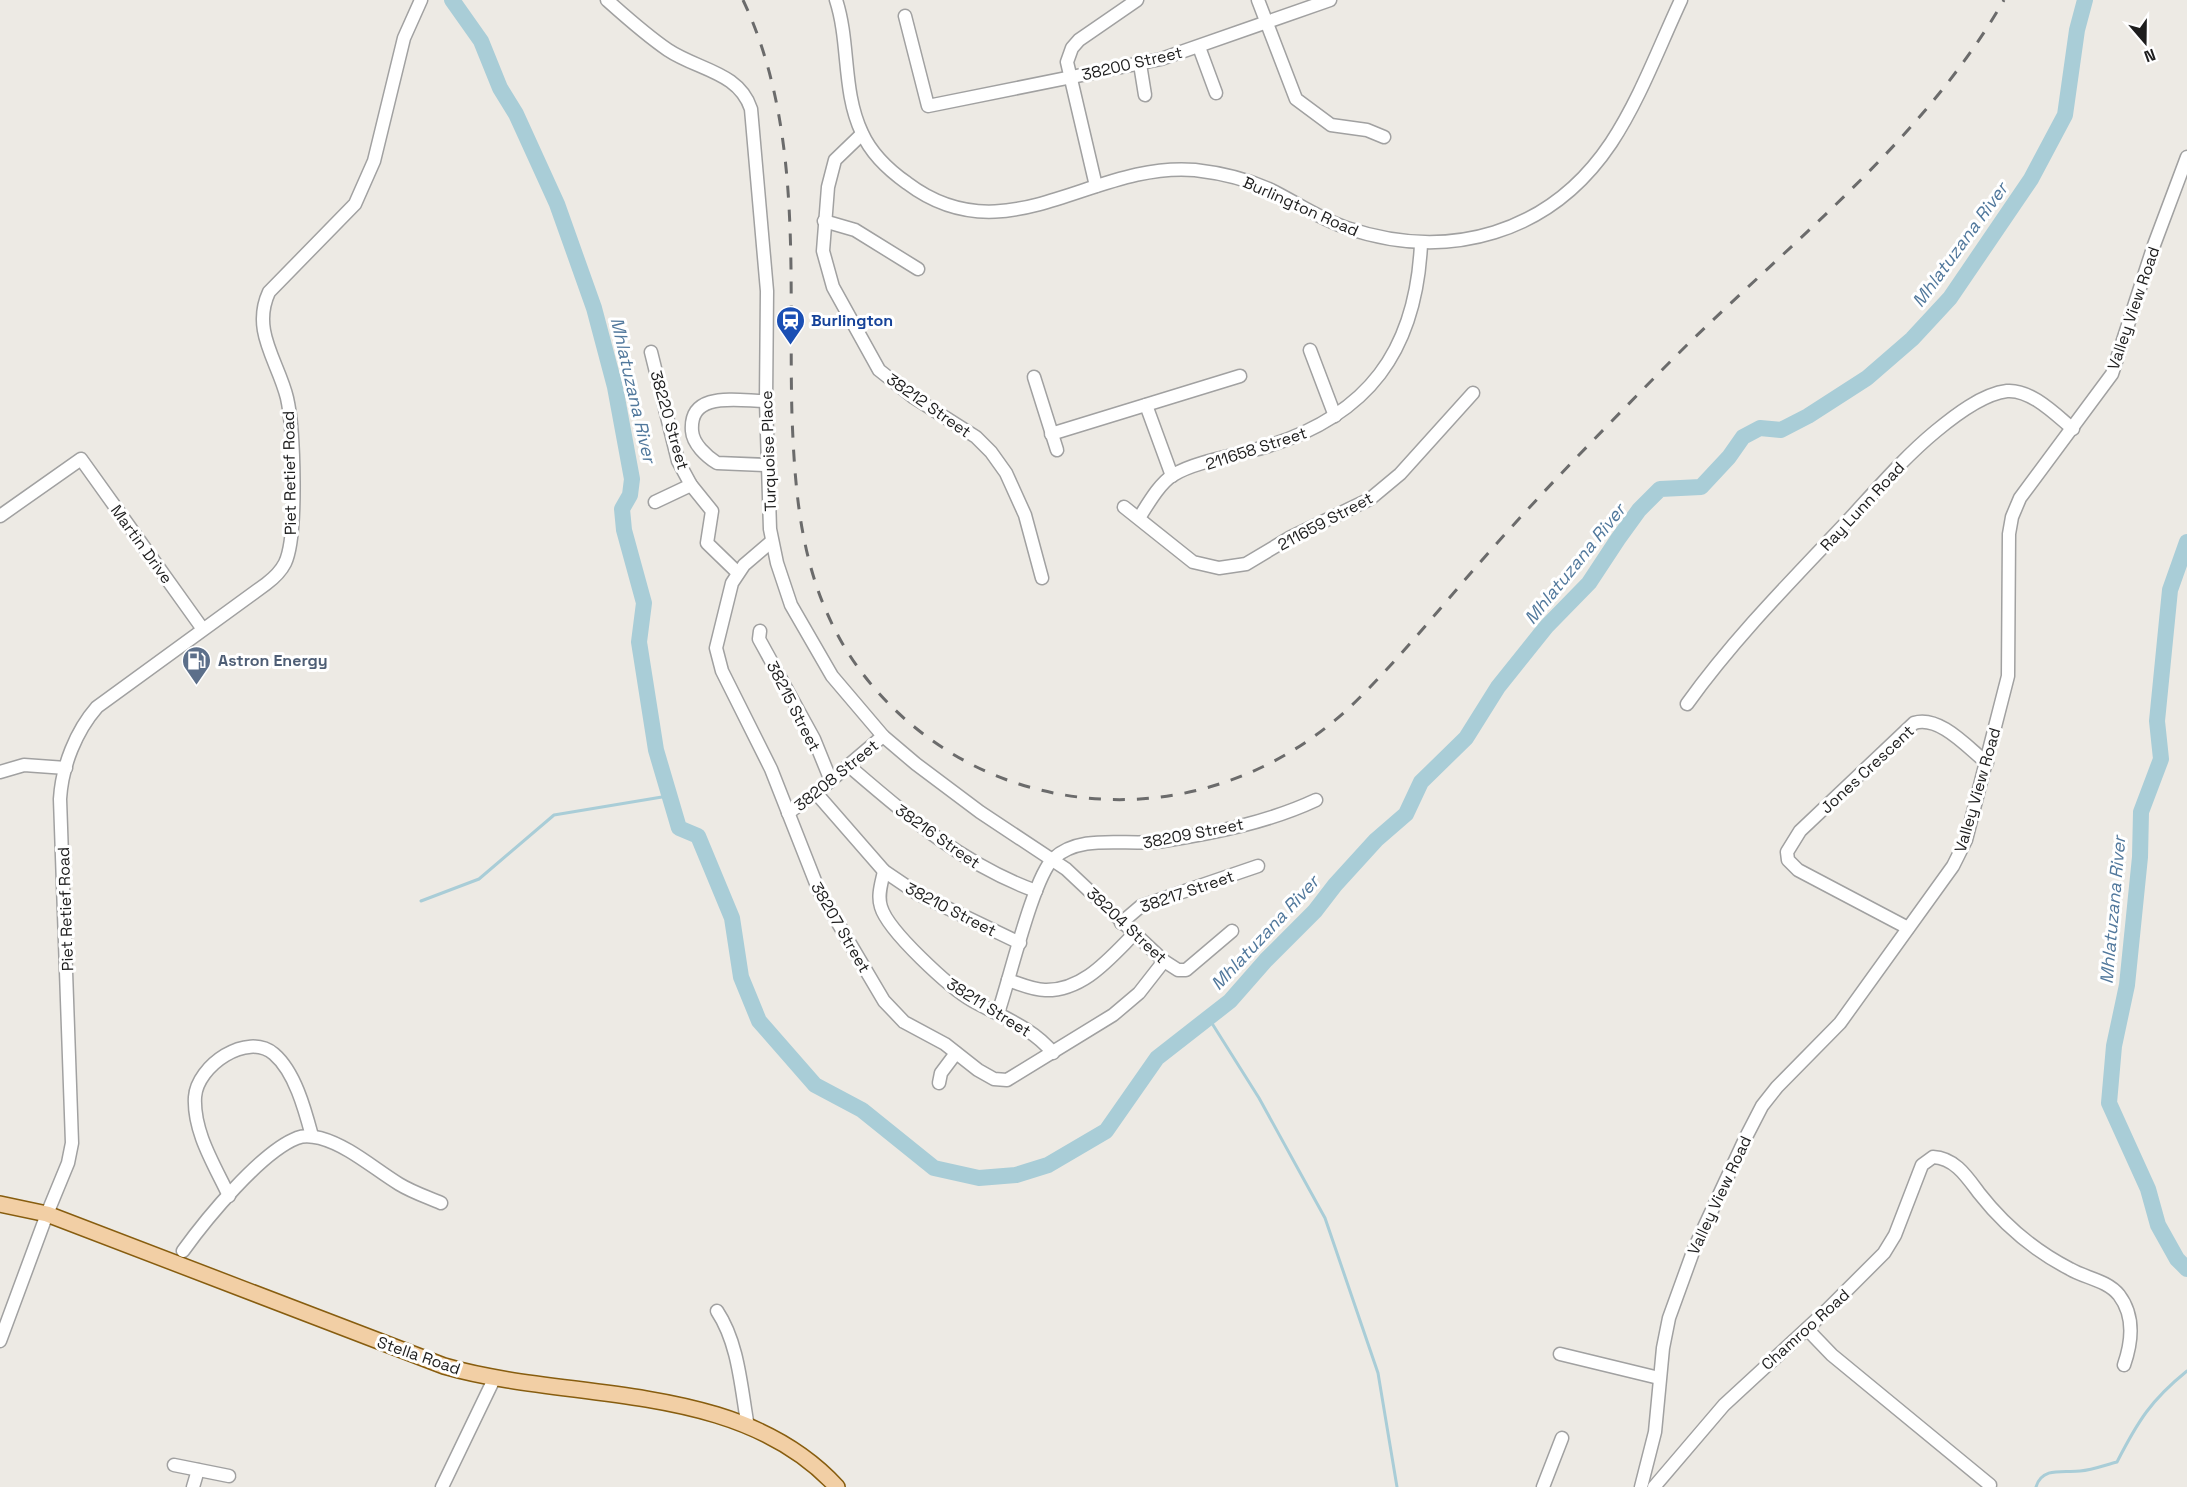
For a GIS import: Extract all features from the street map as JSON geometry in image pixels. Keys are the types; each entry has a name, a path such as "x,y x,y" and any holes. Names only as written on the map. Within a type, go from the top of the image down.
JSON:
{"main road":[{"name":"Stella Road","path":"0,1204 46,1214 416,1357 495,1377 715,1414 747,1427 806,1460 837,1487"}],"street":[{"name":"Piet Retief Road","path":"0,1341 46,1214 68,1163 72,1143 60,809 61,788 66,768 79,735 97,707 202,628 275,577 288,554 293,508 288,400 263,332 262,308 268,292 355,204 374,161 404,38 421,0"},
{"name":"Turquoise Place","path":"607,0 667,50 732,80 747,98 754,130 766,280 767,465 772,541 789,598 810,640 848,698 883,736 916,765 980,812 1052,859"},
{"name":"Burlington Road","path":"836,0 849,88 862,134 883,163 915,190 958,208 988,213 1010,212 1034,208 1096,186 1154,171 1193,170 1227,175 1269,189 1341,226 1388,241 1421,244 1461,240 1505,229 1548,207 1590,172 1612,141 1639,92 1680,0"},
{"path":"1096,186 1067,62 1072,48 1088,33 1137,0"},
{"path":"1258,0 1296,99 1331,125 1367,130 1384,137"},
{"name":"38200 Street","path":"904,16 928,106 1140,64 1199,47 1330,0"},
{"path":"1199,47 1216,93"},
{"path":"1140,64 1145,95"},
{"name":"38212 Street","path":"862,134 835,160 828,188 823,250 826,266 840,301 864,338 874,363 913,397 976,437 991,452 1005,473 1025,515 1042,578"},
{"name":"Valley View Road","path":"1641,1487 1655,1432 1659,1378 1669,1317 1694,1249 1762,1106 1840,1023 1961,853 1987,763 2008,676 2009,534 2012,517 2020,498 2112,374 2154,245 2187,157"},
{"path":"824,221 855,230 918,269"},
{"name":"211658 Street","path":"1172,476 1317,428 1335,416 1378,379 1399,345 1410,317 1416,293 1421,244"},
{"path":"1310,350 1335,416"},
{"name":"38220 Street","path":"651,352 678,461 692,485 712,511 707,543 738,573"},
{"path":"1051,434 1240,376"},
{"path":"1034,377 1057,450"},
{"name":"Ray Lunn Road","path":"1687,704 1727,653 1800,572 1913,452 1956,416 1996,393 2015,391 2039,403 2073,429"},
{"name":"211659 Street","path":"1124,507 1193,562 1219,568 1246,564 1291,537 1370,499 1407,468 1473,393"},
{"path":"766,401 708,402 696,409 692,419 695,440 717,463 767,465"},
{"path":"1139,518 1172,476 1146,405"},
{"name":"Martin Drive","path":"0,516 81,459 202,628"},
{"path":"655,502 692,485"},
{"name":"38207 Street","path":"772,541 738,573 718,633 716,653 737,706 771,769 819,891 885,1001 904,1022 945,1044 978,1070 1001,1080 1014,1078 1128,1004 1164,961"},
{"name":"38215 Street","path":"760,632 759,639 814,739 831,781"},
{"name":"Jones Crescent","path":"1908,928 1798,870 1788,860 1787,852 1800,831 1914,723 1923,720 1935,723 1987,763"},
{"name":"38208 Street","path":"788,813 831,781 883,736"},
{"path":"0,772 24,765 66,768"},
{"name":"38216 Street","path":"849,766 953,850 983,868 1036,891"},
{"name":"38210 Street","path":"816,793 884,871 918,894 1020,943"},
{"name":"38209 Street","path":"1052,859 1072,848 1094,843 1145,844 1205,833 1285,813 1316,800"},
{"path":"998,1013 1036,891 1052,859"},
{"name":"38204 Street","path":"1052,859 1164,961 1178,970 1186,970 1232,931"},
{"name":"38217 Street","path":"1121,923 1140,906 1258,866"},
{"name":"38211 Street","path":"884,871 879,899 883,912 891,924 942,978 972,1000 1041,1040 1053,1053"},
{"path":"1008,980 1043,990 1079,982 1105,963 1134,934"},
{"path":"229,1196 200,1131 195,1100 199,1084 222,1055 248,1048 273,1053 296,1084 312,1136"},
{"path":"939,1083 941,1073 956,1053"},
{"path":"183,1251 229,1196 272,1154 297,1137 312,1136 356,1155 402,1186 441,1203"},
{"name":"Chamroo Road","path":"1653,1487 1724,1405 1807,1329 1884,1253 1895,1235 1922,1166 1934,1157 1950,1161 1962,1172 1994,1213 2016,1234 2068,1269 2109,1286 2117,1293 2131,1324 2129,1350 2124,1365"},
{"path":"717,1311 727,1325 732,1343 747,1427"},
{"path":"1807,1329 1840,1362 1990,1485"},
{"path":"1560,1354 1659,1378"},
{"path":"442,1487 495,1377"},
{"path":"1543,1487 1562,1438"},
{"path":"174,1465 229,1476"},
{"path":"192,1487 198,1470"}],"waterway":[{"name":"Mhlatuzana River","path":"452,0 481,41 500,88 516,114 557,204 594,308 615,387 632,479 630,495 622,509 624,530 644,603 639,642 656,750 679,828 698,836 732,918 741,977 759,1021 815,1085 862,1110 934,1168 979,1178 1016,1175 1048,1165 1106,1131 1157,1058 1230,1001 1266,960 1315,911 1376,840 1406,814 1421,782 1466,738 1498,687 1546,627 1589,583 1639,510 1660,489 1701,487 1729,457 1743,437 1760,428 1781,430 1808,416 1867,378 1912,339 1950,298 2031,179 2065,115 2077,30 2085,0"},
{"name":"Mhlatuzana River","path":"2187,542 2170,590 2157,721 2161,759 2141,812 2140,857 2127,985 2114,1046 2109,1103 2148,1189 2158,1225 2177,1259 2187,1269"},
{"path":"421,901 479,879 554,815 668,796"},
{"path":"1208,1017 1259,1098 1325,1218 1378,1373 1397,1487"},
{"path":"2036,1487 2039,1480 2049,1473 2094,1469 2117,1462 2146,1412 2187,1371"}],"railway":[{"path":"743,0 762,49 776,100 784,152 791,257 792,416 795,474 809,559 828,614 841,641 875,688 895,710 941,746 992,774 1019,784 1063,795 1107,799 1151,798 1194,791 1236,778 1276,760 1314,737 1349,708 1401,654 1504,535 1591,442 1704,329 1888,152 1969,54 2004,0"}],"place":[{"name":"Burlington","path":"790,346"},
{"name":"Astron Energy","path":"197,686"}]}
